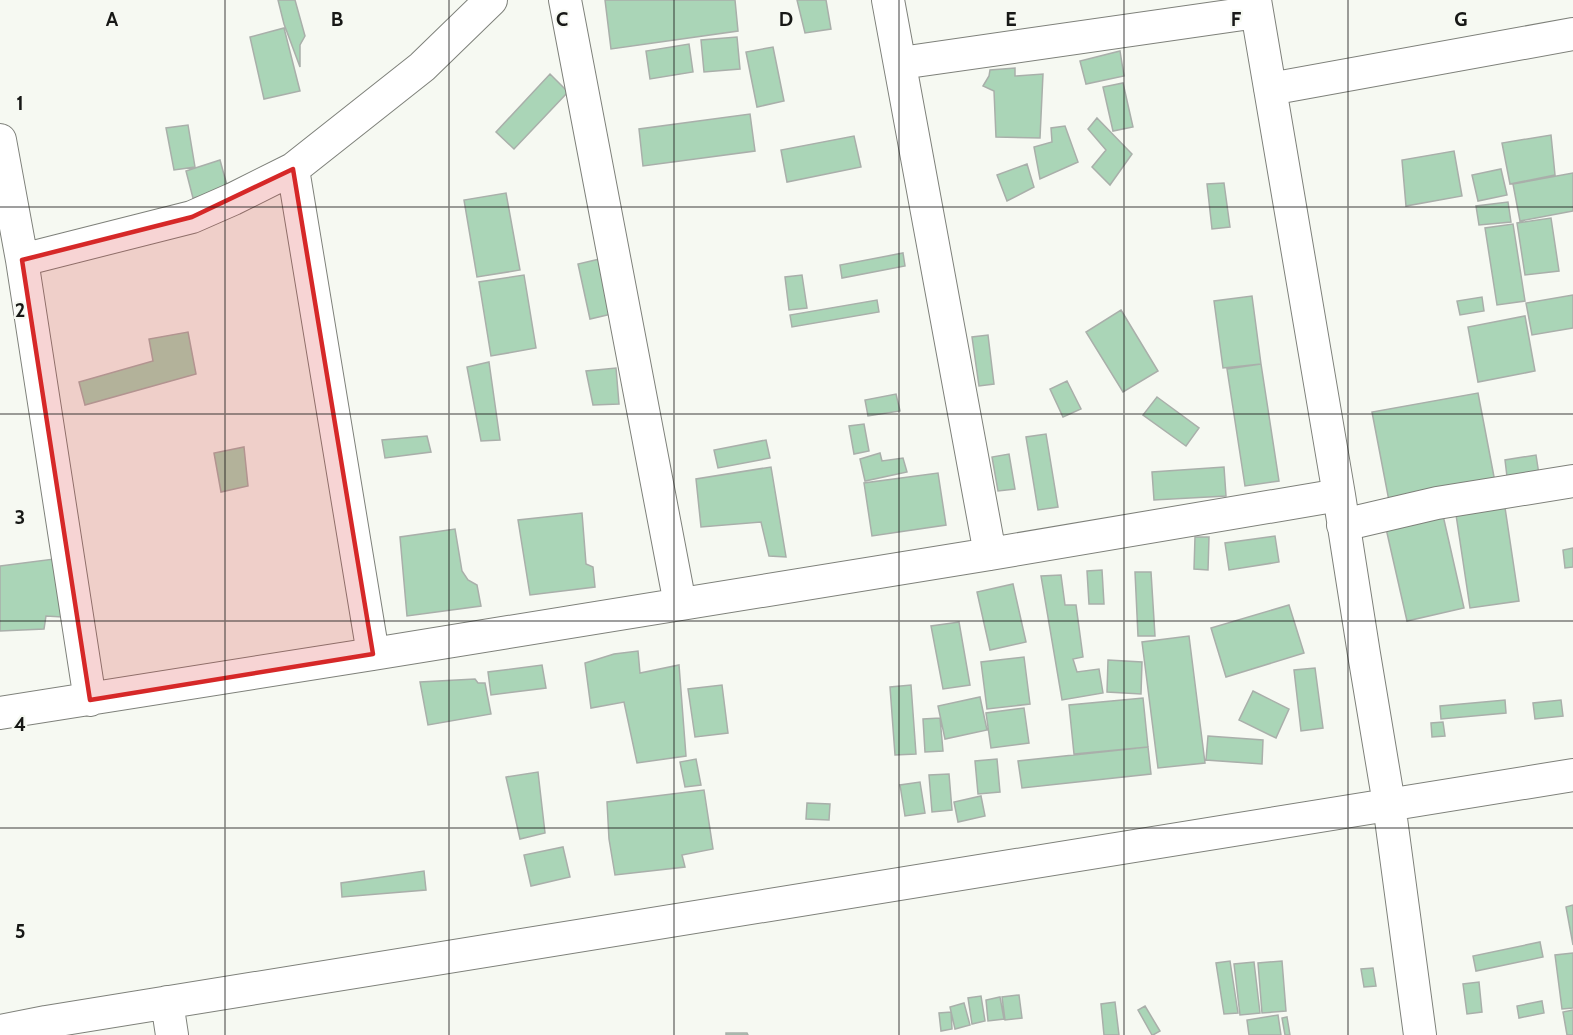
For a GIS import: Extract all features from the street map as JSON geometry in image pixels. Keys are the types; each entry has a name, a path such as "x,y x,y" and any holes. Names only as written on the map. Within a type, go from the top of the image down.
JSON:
{"street":[{"path":"22,260 192,217 293,169 423,67 490,0"},
{"path":"565,0 680,604"},
{"path":"888,0 990,554"},
{"path":"901,63 1256,6 1389,804 1420,1035"},
{"path":"1270,89 1573,34"},
{"path":"0,140 22,260 90,700"},
{"path":"293,169 372,654"},
{"path":"0,713 990,554 1341,510 1437,503 1573,481"},
{"path":"0,1031 1573,775"},
{"path":"167,1002 172,1035"}],"highlighted area":[{"path":"293,169 373,654 90,700 22,260 192,217"}],"building":[{"path":"278,0 295,0 305,36 300,45 300,67 284,24"},
{"path":"605,0 735,0 738,31 611,49"},
{"path":"797,0 826,0 831,29 805,33"},
{"path":"284,28 300,91 264,99 250,37"},
{"path":"737,37 740,69 704,72 701,40"},
{"path":"689,44 693,72 650,79 646,51"},
{"path":"773,47 784,101 757,107 746,52"},
{"path":"1120,51 1124,76 1086,84 1080,61"},
{"path":"1015,68 1015,76 1043,74 1040,138 996,137 994,91 983,86 990,70"},
{"path":"550,74 568,92 514,149 496,132"},
{"path":"1123,83 1133,127 1113,131 1103,87"},
{"path":"750,114 755,151 643,166 639,129"},
{"path":"1097,118 1132,154 1110,185 1092,167 1106,150 1088,129"},
{"path":"188,125 195,167 174,170 166,128"},
{"path":"1065,126 1078,162 1040,179 1034,147 1052,142 1051,128"},
{"path":"1551,135 1555,175 1510,184 1502,143"},
{"path":"854,136 861,167 787,182 781,150"},
{"path":"1454,151 1462,196 1406,206 1402,160"},
{"path":"220,160 228,189 193,198 186,171"},
{"path":"1027,164 1034,187 1007,201 997,175"},
{"path":"1501,169 1507,195 1478,201 1472,175"},
{"path":"1573,173 1573,211 1520,221 1513,184"},
{"path":"1224,183 1230,227 1212,229 1207,184"},
{"path":"506,193 520,270 477,277 464,200"},
{"path":"1508,202 1511,222 1479,225 1476,206"},
{"path":"1551,218 1559,271 1525,275 1517,223"},
{"path":"1513,224 1525,301 1497,305 1485,228"},
{"path":"903,253 905,266 842,278 840,265"},
{"path":"604,258 616,313 590,319 578,264"},
{"path":"524,275 536,348 491,356 479,282"},
{"path":"802,275 807,308 789,310 785,277"},
{"path":"1573,295 1573,328 1532,335 1526,303"},
{"path":"1252,296 1261,364 1223,368 1214,301"},
{"path":"1482,297 1484,311 1460,315 1457,301"},
{"path":"877,300 879,312 792,327 790,315"},
{"path":"1121,310 1158,371 1123,392 1086,332"},
{"path":"1525,316 1535,371 1478,382 1468,327"},
{"path":"188,332 196,374 85,405 79,382 153,361 149,339"},
{"path":"988,335 994,384 979,386 972,337"},
{"path":"489,362 500,440 481,441 467,367"},
{"path":"1261,364 1279,481 1245,486 1227,369"},
{"path":"616,368 619,404 593,405 586,371"},
{"path":"1067,381 1081,409 1063,417 1050,389"},
{"path":"1478,393 1495,482 1389,501 1372,412"},
{"path":"896,394 900,411 868,416 865,400"},
{"path":"1157,397 1199,428 1186,446 1143,415"},
{"path":"864,424 869,451 854,454 849,426"},
{"path":"1046,434 1058,507 1038,510 1026,437"},
{"path":"427,436 431,452 385,458 382,440"},
{"path":"766,440 770,458 718,468 714,450"},
{"path":"244,447 248,486 221,492 214,453"},
{"path":"880,453 882,461 903,458 907,472 865,481 860,459"},
{"path":"1009,454 1015,489 998,491 992,457"},
{"path":"1536,455 1540,481 1508,485 1505,460"},
{"path":"771,467 786,557 769,556 761,522 701,527 696,479"},
{"path":"1224,467 1226,496 1154,500 1152,472"},
{"path":"938,473 946,525 872,536 864,483"},
{"path":"1504,501 1519,601 1470,608 1455,508"},
{"path":"1442,511 1464,608 1407,621 1385,524"},
{"path":"582,513 586,564 593,567 595,587 530,595 518,520"},
{"path":"455,529 462,571 468,580 477,585 481,606 407,616 400,537"},
{"path":"1275,536 1279,562 1229,570 1225,543"},
{"path":"1195,537 1209,537 1208,570 1194,569"},
{"path":"1573,548 1573,567 1565,568 1563,550"},
{"path":"54,559 62,617 46,616 44,629 0,631 0,566"},
{"path":"1102,570 1104,604 1089,604 1087,571"},
{"path":"1135,572 1151,572 1155,636 1138,636"},
{"path":"1061,575 1065,605 1076,605 1083,657 1073,659 1077,672 1099,669 1103,693 1062,700 1041,576"},
{"path":"1013,584 1026,642 990,650 977,592"},
{"path":"1289,605 1304,653 1226,677 1211,628"},
{"path":"959,622 970,685 943,689 931,626"},
{"path":"1189,636 1205,763 1158,768 1142,642"},
{"path":"638,651 640,673 679,665 686,756 637,763 624,702 591,708 585,663 614,654"},
{"path":"1024,657 1030,704 987,709 981,662"},
{"path":"1108,660 1142,662 1141,694 1107,692"},
{"path":"542,665 546,688 491,695 488,672"},
{"path":"1315,668 1323,728 1301,731 1294,670"},
{"path":"475,679 478,683 485,683 491,714 428,725 420,682"},
{"path":"722,685 728,733 695,737 688,689"},
{"path":"911,685 916,754 895,755 890,687"},
{"path":"1253,691 1289,709 1276,738 1239,720"},
{"path":"980,697 987,730 945,739 938,706"},
{"path":"1143,698 1148,747 1074,754 1069,705"},
{"path":"1505,700 1506,713 1441,719 1440,706"},
{"path":"1561,700 1563,716 1535,719 1533,703"},
{"path":"1024,708 1029,743 991,748 986,713"},
{"path":"940,718 943,751 925,752 923,719"},
{"path":"1443,722 1445,736 1432,737 1431,723"},
{"path":"1208,736 1263,740 1262,764 1206,760"},
{"path":"1148,747 1151,774 1022,788 1018,761"},
{"path":"696,759 701,785 685,787 680,762"},
{"path":"997,759 1000,792 978,794 975,761"},
{"path":"538,772 545,833 520,839 506,777"},
{"path":"949,774 952,810 932,812 929,775"},
{"path":"920,782 925,813 905,816 900,785"},
{"path":"704,790 713,849 682,855 685,867 615,875 609,839 607,802"},
{"path":"981,796 985,816 958,822 954,802"},
{"path":"807,803 830,804 829,820 806,819"},
{"path":"563,847 570,877 531,886 524,855"},
{"path":"424,871 426,890 342,897 341,883"},
{"path":"1573,905 1573,945 1566,907"},
{"path":"1540,942 1543,957 1476,971 1473,956"},
{"path":"1573,953 1573,1008 1562,1009 1555,955"},
{"path":"1230,961 1238,1013 1224,1014 1216,963"},
{"path":"1282,961 1286,1011 1262,1013 1258,963"},
{"path":"1254,962 1260,1013 1240,1015 1234,964"},
{"path":"1373,968 1376,986 1364,987 1361,969"},
{"path":"1479,982 1482,1012 1467,1014 1463,984"},
{"path":"1019,995 1022,1018 1005,1020 1002,997"},
{"path":"981,996 985,1021 972,1024 968,998"},
{"path":"1000,997 1004,1019 988,1021 986,1000"},
{"path":"1542,1001 1544,1013 1519,1018 1517,1006"},
{"path":"1115,1002 1119,1035 1104,1035 1101,1004"},
{"path":"964,1003 970,1025 955,1029 950,1007"},
{"path":"1145,1006 1160,1031 1153,1035 1138,1010"},
{"path":"1573,1010 1573,1035 1567,1035 1563,1012"},
{"path":"951,1012 952,1029 941,1031 939,1013"},
{"path":"1278,1015 1281,1035 1249,1035 1247,1020"},
{"path":"1287,1017 1290,1035 1285,1035 1282,1018"},
{"path":"726,1033 747,1033 748,1035 726,1035"}]}
